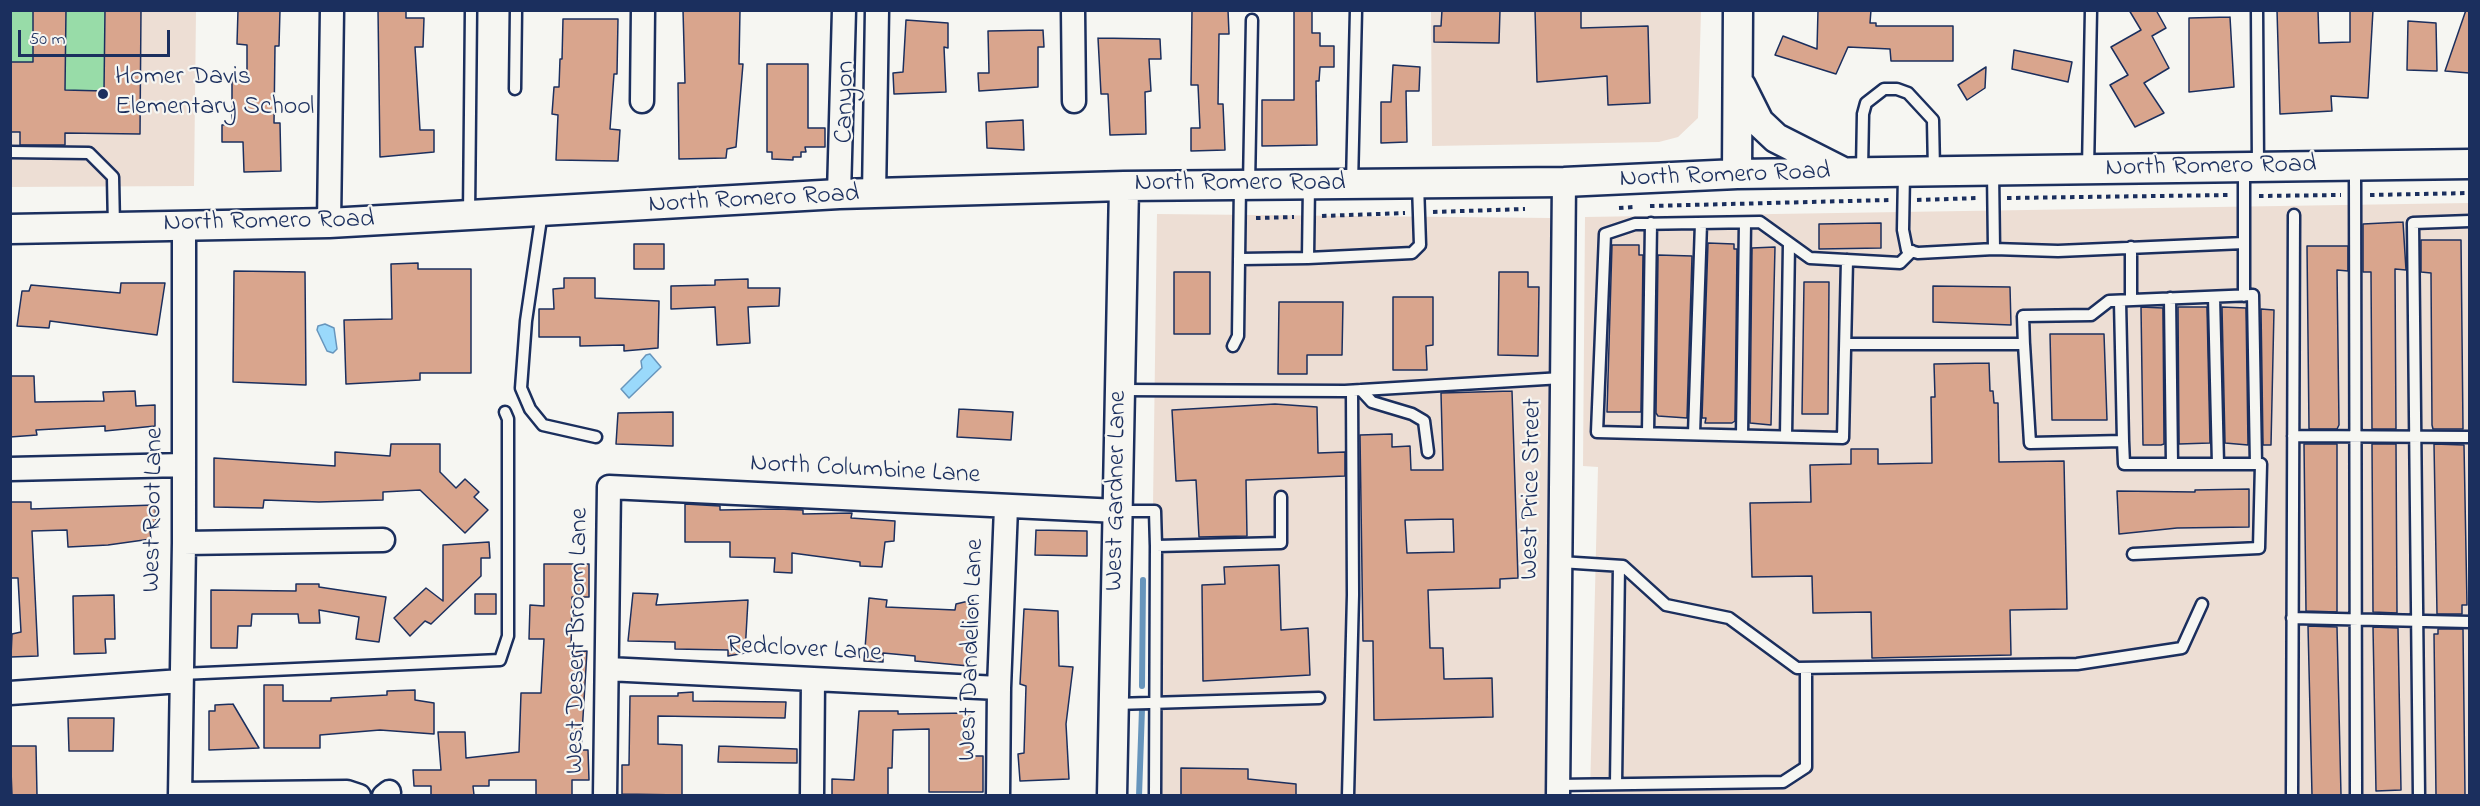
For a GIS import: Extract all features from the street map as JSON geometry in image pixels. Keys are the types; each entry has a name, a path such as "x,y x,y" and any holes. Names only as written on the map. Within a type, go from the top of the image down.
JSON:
{"street":[{"path":"329,224 332,10"},
{"path":"642,101 644,10"},
{"name":"Canyon","path":"839,194 844,10"},
{"name":"Canyon","path":"874,195 877,10"},
{"path":"1073,10 1074,101"},
{"path":"1737,174 1738,10"},
{"path":"1738,78 1747,104 1759,122 1776,138 1854,173"},
{"name":"North Romero Road","path":"10,229 329,224 839,194 874,195 1124,186 1564,182 1737,174 1904,172 1934,172 1993,184 2088,170 2469,164"},
{"name":"West Price Street","path":"1558,790 1564,182"},
{"name":"West Gardner Lane","path":"1112,795 1124,186"},
{"name":"West Root Lane","path":"180,795 184,543 184,226"},
{"path":"10,469 184,465"},
{"name":"North Columbine Lane","path":"609,487 1118,511"},
{"name":"West Desert Broom Lane","path":"605,795 609,487"},
{"name":"West Dandelion Lane","path":"998,795 999,688 1006,507"},
{"path":"184,543 383,540"},
{"name":"Redclover Lane","path":"607,669 999,688"},
{"path":"10,693 181,678"},
{"path":"812,795 813,680"},
{"path":"180,795 347,792 359,795"}],"lane":[{"path":"469,216 471,10"},
{"path":"515,89 516,10"},
{"path":"1352,184 1356,10"},
{"path":"2088,170 2091,10"},
{"path":"2256,464 2249,297 2244,243 2245,195 2251,167 2257,10"},
{"path":"1233,346 1238,336 1252,20"},
{"path":"1854,173 1866,103 1884,89 1897,89 1908,93 1933,120 1934,172"},
{"path":"10,152 89,153 113,177 114,227"},
{"path":"2355,166 2356,795"},
{"path":"1904,172 1903,230 1907,250 1918,253 1994,249 2058,251 2244,243"},
{"path":"1241,259 1412,253 1420,245 1418,183"},
{"path":"1308,258 1309,184"},
{"path":"1993,184 1994,249"},
{"path":"542,212 526,321 520,388 530,409 543,425 596,437"},
{"path":"2292,795 2294,215"},
{"path":"2419,795 2413,223 2469,221"},
{"path":"1847,260 1843,438 1597,432 1605,234 1635,224 1760,222 1810,258 1847,260 1900,263 1912,251"},
{"path":"1648,433 1651,223"},
{"path":"1694,434 1701,223"},
{"path":"1742,435 1745,223"},
{"path":"1786,436 1789,244"},
{"path":"2131,247 2125,301 2124,464 2260,464 2259,548 2133,554"},
{"path":"2214,297 2218,464"},
{"path":"2123,441 2030,443 2023,316 2091,315 2109,301 2249,297"},
{"path":"2170,298 2172,464"},
{"path":"1846,344 2024,344 2024,346"},
{"path":"1120,390 1357,390 1562,378"},
{"path":"1357,390 1372,402 1412,414 1424,422 1428,452"},
{"path":"1348,795 1357,390"},
{"path":"181,678 500,660 508,636 508,419 505,412"},
{"path":"2293,436 2469,437"},
{"path":"1156,546 1281,543 1281,497"},
{"path":"1118,511 1155,511 1157,703 1155,795"},
{"path":"1560,562 1623,566 1666,604 1729,618 1797,668 2077,664 2182,648 2202,604"},
{"path":"1616,784 1619,566"},
{"path":"2292,618 2469,622"},
{"path":"1558,790 1616,784 1783,782 1806,767 1806,668"},
{"path":"1114,704 1318,698"}],"path":[{"path":"1619,208 1904,200 1993,184 2245,195 2469,193"},
{"path":"1256,218 1525,209"}],"shaded area":[{"name":"Homer Davis Elementary School","path":"10,11 196,11 194,186 11,187"},
{"path":"1431,11 1701,11 1698,118 1678,137 1659,142 1432,146"},
{"path":"2469,203 2469,795 1590,795 1598,467 1583,466 1585,217"},
{"path":"1157,214 1550,218 1549,795 1149,796"}],"green space":[{"path":"11,11 33,11 33,62 11,62"},
{"path":"66,11 105,11 104,91 65,90"}],"water":[{"path":"325,324 334,328 337,349 333,353 327,351 317,330 318,326"},
{"path":"650,354 661,367 629,398 621,389 642,368 641,361"}],"building":[{"path":"33,10 66,10 65,90 104,91 105,10 141,10 140,134 65,133 65,145 20,145 20,132 10,132 10,62 33,62"},
{"path":"238,10 280,10 279,46 275,46 274,123 280,123 281,171 244,172 243,142 222,142 222,125 232,124 232,75 247,75 247,45 237,44"},
{"path":"378,10 406,10 406,18 424,18 423,47 415,47 420,130 434,130 434,152 380,157"},
{"path":"683,10 740,10 739,64 743,64 736,147 727,149 726,158 679,159 678,83 685,83"},
{"path":"1192,10 1228,10 1229,34 1219,34 1218,104 1223,104 1225,150 1191,151 1191,128 1200,128 1198,85 1191,85"},
{"path":"1294,10 1312,10 1312,33 1320,33 1320,46 1334,46 1334,67 1320,67 1319,81 1316,81 1317,145 1262,146 1262,100 1294,100"},
{"path":"1442,10 1500,10 1499,43 1434,42 1434,26 1441,26"},
{"path":"1535,10 1581,10 1581,28 1648,26 1650,103 1608,105 1607,76 1537,82"},
{"path":"1818,10 1871,10 1870,23 1876,23 1876,26 1953,26 1953,61 1891,61 1890,49 1848,47 1836,74 1775,55 1783,36 1817,49"},
{"path":"2129,10 2156,10 2166,28 2152,36 2169,68 2144,83 2164,113 2135,127 2110,85 2128,75 2111,47 2141,30"},
{"path":"2277,10 2318,10 2319,43 2350,42 2350,10 2373,10 2368,98 2331,96 2332,111 2280,114"},
{"path":"2466,10 2469,10 2469,73 2445,71"},
{"path":"2230,17 2234,87 2189,92 2189,18"},
{"path":"563,19 618,19 617,74 614,74 610,129 620,130 618,161 556,160 558,115 552,114 554,87 559,87"},
{"path":"906,20 948,23 948,48 944,47 946,92 894,94 893,73 903,72"},
{"path":"2408,21 2436,23 2437,71 2407,70"},
{"path":"1043,30 1044,47 1038,47 1038,87 979,91 978,73 989,73 988,31"},
{"path":"1098,38 1160,39 1161,59 1149,59 1151,91 1145,92 1146,134 1110,135 1108,94 1101,94"},
{"path":"2014,50 2072,62 2068,82 2012,69"},
{"path":"767,64 808,64 808,128 825,128 825,147 805,147 806,152 801,152 801,157 793,157 793,160 772,159 772,152 767,152"},
{"path":"1393,65 1420,67 1419,91 1406,91 1407,142 1381,143 1381,102 1391,102"},
{"path":"1986,67 1985,88 1967,100 1958,85"},
{"path":"1023,120 1024,150 987,148 986,122"},
{"path":"2403,222 2406,270 2395,269 2396,429 2372,429 2371,272 2363,272 2363,224"},
{"path":"1881,223 1881,248 1819,249 1819,224"},
{"path":"2421,240 2461,240 2463,429 2433,429 2432,425 2431,273 2421,272"},
{"path":"1708,243 1734,244 1734,249 1737,249 1735,421 1732,423 1705,423 1706,418 1702,418"},
{"path":"634,244 664,244 664,269 634,269"},
{"path":"1612,245 1639,245 1639,255 1643,255 1641,412 1607,412"},
{"path":"2307,246 2348,246 2348,271 2337,270 2339,425 2337,429 2309,429"},
{"path":"1775,247 1771,425 1750,423 1752,248"},
{"path":"1658,255 1692,256 1687,418 1658,416 1656,413"},
{"path":"418,263 418,269 471,269 471,373 420,373 420,380 346,384 344,320 392,319 391,264"},
{"path":"234,271 305,272 306,385 233,382"},
{"path":"1174,272 1210,272 1210,334 1174,334"},
{"path":"1499,272 1528,272 1528,287 1539,287 1538,356 1498,355"},
{"path":"564,278 595,278 595,298 659,301 658,348 624,351 624,345 580,346 580,337 539,337 539,309 554,309 553,289 564,288"},
{"path":"748,279 748,288 780,288 779,306 748,307 750,343 717,345 715,307 671,309 671,286 715,285 715,280"},
{"path":"1804,282 1829,282 1828,414 1802,414"},
{"path":"121,283 165,283 157,335 50,321 49,328 17,326 22,291 29,291 31,285 120,293"},
{"path":"1933,286 2010,287 2011,325 1933,322"},
{"path":"1393,297 1433,297 1433,345 1426,346 1427,370 1393,370"},
{"path":"1279,302 1343,302 1342,355 1307,355 1307,374 1278,374"},
{"path":"2141,307 2163,308 2164,444 2161,445 2143,445"},
{"path":"2178,307 2207,307 2210,443 2179,444"},
{"path":"2222,307 2246,308 2248,445 2225,443"},
{"path":"2261,309 2274,310 2271,445 2263,445"},
{"path":"2050,334 2104,334 2107,420 2052,420"},
{"path":"1989,363 1990,391 1993,391 1994,403 1998,403 1999,462 2064,461 2067,609 2010,610 2011,655 1872,658 1871,612 1813,613 1812,576 1752,577 1750,503 1811,502 1810,465 1851,464 1851,449 1878,449 1878,464 1932,463 1931,397 1935,397 1934,364"},
{"path":"10,376 34,376 35,402 104,401 103,392 135,391 136,406 155,405 155,426 105,431 105,426 36,430 37,435 10,437"},
{"path":"1512,391 1518,578 1500,579 1500,588 1428,590 1430,648 1443,648 1444,679 1492,678 1493,717 1374,720 1373,641 1363,641 1360,435 1392,434 1392,447 1410,446 1411,470 1443,470 1441,393","holes":["1453,519 1454,552 1407,553 1405,520"]},
{"path":"1275,404 1317,407 1318,453 1345,452 1345,476 1246,480 1247,536 1199,537 1196,480 1176,481 1172,410"},
{"path":"959,409 1013,412 1011,440 957,437"},
{"path":"673,412 673,446 616,444 618,413"},
{"path":"391,444 440,444 440,472 456,488 465,479 479,492 474,497 488,510 465,533 420,490 383,492 383,500 319,502 264,500 263,508 214,507 214,458 335,466 335,452 390,456"},
{"path":"2304,444 2337,444 2337,612 2306,611"},
{"path":"2372,444 2396,444 2397,613 2373,612"},
{"path":"2434,444 2464,445 2467,605 2462,605 2462,614 2437,614"},
{"path":"2249,489 2249,527 2177,528 2119,534 2117,491 2195,492 2195,490"},
{"path":"10,502 31,502 31,509 155,505 156,522 149,523 151,539 108,545 68,547 67,530 32,531 38,656 11,657 12,634 21,632 18,578 10,578"},
{"path":"685,504 720,506 720,510 778,509 803,510 803,514 852,513 851,518 895,521 894,541 885,542 882,567 860,566 860,562 792,553 792,573 774,572 775,558 730,557 730,542 685,542"},
{"path":"1036,530 1087,531 1087,556 1035,555"},
{"path":"489,542 490,558 481,558 481,576 431,624 425,621 410,636 394,618 426,588 443,601 443,545"},
{"path":"544,564 589,564 589,597 572,597 571,652 587,651 581,750 588,750 589,780 572,780 572,795 536,795 536,780 489,780 489,786 473,786 474,795 431,795 431,786 414,786 413,770 441,770 438,732 465,732 466,758 519,752 521,693 541,693 544,639 529,639 530,605 544,606"},
{"path":"1279,565 1281,630 1308,628 1310,675 1203,681 1202,585 1225,584 1224,567"},
{"path":"296,584 319,584 319,587 386,597 379,642 356,639 359,617 319,610 320,623 299,623 298,614 252,614 251,626 238,626 237,648 211,648 211,590 296,591"},
{"path":"633,593 658,594 656,605 748,600 745,653 728,656 728,650 675,649 675,642 628,641"},
{"path":"475,594 496,594 496,614 475,614"},
{"path":"114,595 115,639 105,639 106,653 74,654 73,596"},
{"path":"869,598 887,600 886,607 955,610 956,604 973,600 969,666 915,661 915,656 883,653 883,662 864,661"},
{"path":"1024,609 1058,611 1059,666 1073,667 1066,724 1069,779 1020,781 1018,754 1024,753 1026,686 1020,684"},
{"path":"2308,626 2337,627 2341,795 2312,795"},
{"path":"2373,627 2398,628 2401,790 2376,791"},
{"path":"2438,629 2463,629 2465,795 2436,795 2434,634 2438,634"},
{"path":"264,685 283,685 283,701 331,701 331,698 387,695 387,691 415,690 415,700 434,703 434,734 380,730 320,735 320,748 264,748"},
{"path":"693,692 693,701 786,702 785,718 658,716 658,744 682,745 682,795 622,794 622,765 629,765 630,696 678,696 678,693"},
{"path":"233,704 259,748 209,750 209,711 215,711 215,705"},
{"path":"859,711 898,711 898,714 971,713 972,756 983,756 983,792 929,792 929,729 893,730 892,768 888,768 888,795 832,795 832,779 854,780"},
{"path":"68,718 114,718 113,751 69,751"},
{"path":"10,746 36,746 37,795 12,795"},
{"path":"719,746 797,749 797,763 718,762"},
{"path":"1181,768 1248,769 1248,779 1296,784 1296,795 1181,795"}],"waterway":[{"path":"1142,686 1143,580"},
{"path":"1139,796 1142,709"}],"place":[{"name":"Homer Davis Elementary School","path":"103,94"}]}
